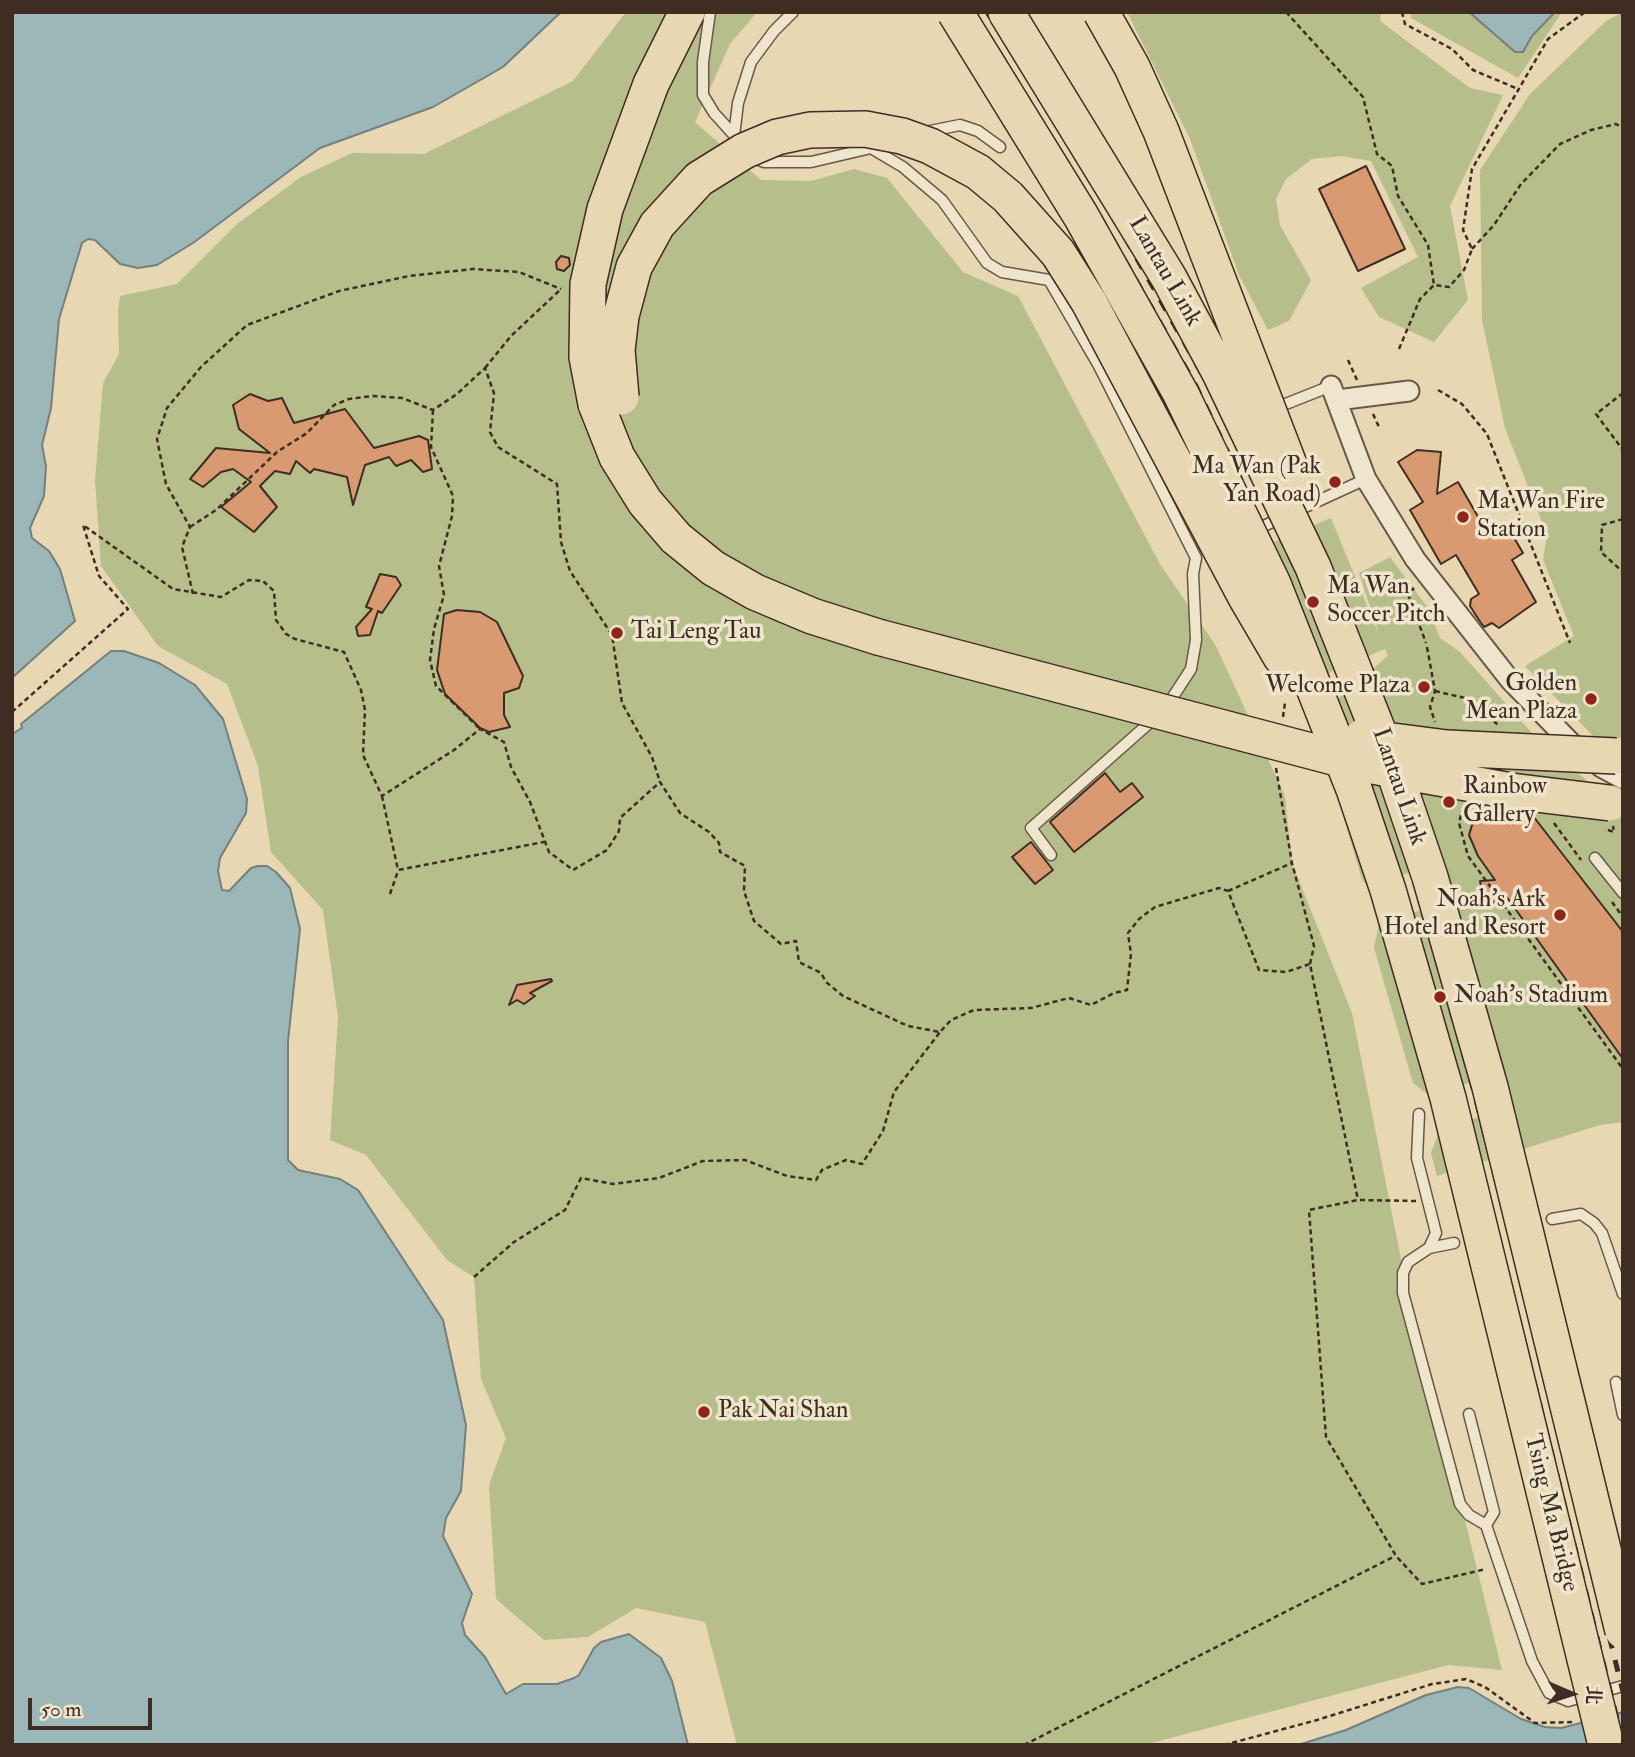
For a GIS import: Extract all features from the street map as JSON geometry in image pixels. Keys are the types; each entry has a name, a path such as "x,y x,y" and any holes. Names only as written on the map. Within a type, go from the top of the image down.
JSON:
{"highway":[{"path":"687,12 667,46 637,121 606,209 588,284 587,357 608,401 617,457 645,502 676,538 713,568 755,592 1356,763 1511,791 1623,803"},
{"name":"Lantau Link","path":"955,12 1016,141 1130,300 1187,405 1273,584 1300,695 1388,890 1447,1098 1493,1280"},
{"name":"Lantau Link","path":"1006,12 1168,278 1220,373 1285,506 1356,671 1395,774 1450,943 1535,1269"},
{"path":"1101,12 1132,67 1161,131 1302,499 1338,601 1356,671"},
{"path":"608,401 621,316 634,267 657,225 699,179 744,150 777,137 810,130 875,130 930,146 978,172 1008,197 1058,253 1089,302 1300,695"},
{"path":"883,628 1335,733 1447,748 1612,762"},
{"name":"Tsing Ma Bridge","path":"1535,1269 1623,1632"},
{"name":"Tsing Ma Bridge","path":"1493,1280 1606,1745"}],"street":[{"path":"1409,391 1334,393 1366,479 1415,559 1456,612 1510,680 1575,747"},
{"path":"1612,762 1623,779"}],"lane":[{"path":"710,12 703,62 703,95 754,158 764,162 811,162 960,125 1016,141"},
{"path":"734,136 738,103 751,62 774,31 793,12"},
{"path":"871,148 903,167 942,200 987,263 1002,272 1049,281 1204,555"},
{"path":"1261,414 1334,393"},
{"path":"1051,855 1031,828 1147,726 1173,700 1191,669 1196,640 1193,574 1204,555 1366,479"},
{"path":"1595,858 1623,893"},
{"path":"1419,1114 1417,1158 1436,1233 1429,1248"},
{"path":"1552,1219 1581,1214 1594,1223 1602,1233 1623,1294"},
{"path":"1454,1243 1429,1248 1408,1262 1403,1273 1404,1293 1460,1504 1469,1515 1486,1525 1532,1661 1549,1693 1568,1700 1623,1686"},
{"path":"1616,1382 1623,1415"},
{"path":"1469,1414 1494,1512 1486,1525"}],"path":[{"path":"1286,12 1363,97 1377,154 1392,166 1398,196 1428,245 1434,285"},
{"path":"1402,12 1405,24 1452,49 1473,70 1519,89"},
{"path":"1472,249 1463,230 1472,169 1548,39 1585,12"},
{"path":"1434,285 1449,287 1464,270 1472,249 1494,225 1521,184 1560,144 1591,130 1616,124 1623,128"},
{"path":"190,527 166,484 157,439 167,408 201,367 247,325 339,292 409,276 473,269 519,272 561,289 511,336 485,368 457,394 433,410"},
{"path":"1399,349 1420,299 1434,285"},
{"path":"485,368 494,393 491,432 498,447 557,484 561,542 570,571 612,635 622,703 652,757 660,782 680,813 709,832 719,843 720,852 744,866 747,904 754,921 781,944 796,942 799,962 821,973 826,982 856,1003 908,1026 940,1032"},
{"path":"1438,390 1462,404 1487,434 1570,643"},
{"path":"1623,393 1596,414 1623,450"},
{"path":"193,594 182,547 190,527 216,510 277,452 307,433 334,405 349,399 372,396 402,398 433,410"},
{"path":"433,410 432,447 453,496 452,516 439,566 444,595 434,629 430,660 436,685 480,729 504,742 510,768 530,802 549,852 573,870 607,850 619,831 620,818 660,782"},
{"path":"1623,519 1602,525 1601,552 1623,572"},
{"path":"12,712 128,608 99,576 83,525 173,589 220,597 249,580 263,581 274,592 276,620 286,634 295,639 344,652 363,700 363,755 382,796 398,870 390,894"},
{"path":"1418,584 1408,594 1426,645 1435,691 1430,707 1437,728"},
{"path":"1435,691 1469,699 1500,727"},
{"path":"1281,726 1300,695"},
{"path":"382,796 454,750 480,729"},
{"path":"1275,762 1292,863 1314,946 1310,964 1358,1200"},
{"path":"1467,802 1461,811 1459,823 1468,856 1623,1069"},
{"path":"1552,821 1584,864"},
{"path":"398,870 523,848 545,841"},
{"path":"474,1277 514,1242 565,1210 581,1178 613,1184 659,1178 703,1161 745,1160 787,1176 816,1180 822,1170 846,1160 862,1164 883,1131 894,1093 951,1020 974,1010 1031,1009 1069,998 1091,1005 1127,990 1131,954 1128,933 1139,919 1155,907 1219,888 1227,891 1292,863"},
{"path":"1227,891 1259,970 1286,972 1310,964"},
{"path":"1607,896 1623,918"},
{"path":"1429,1201 1358,1200 1309,1210 1326,1437 1396,1556 1422,1584 1499,1566"},
{"path":"1024,1745 1396,1556"},
{"path":"1224,1745 1317,1720 1432,1684 1466,1679 1485,1687 1535,1723 1579,1720"}],"green space":[{"path":"626,12 757,12 730,44 695,122 761,180 811,181 854,169 887,178 963,272 1018,296 1160,564 1216,646 1285,796 1292,863 1352,1013 1404,1274 1502,1670 1448,1665 1144,1745 737,1745 705,1622 636,1608 588,1637 544,1640 496,1599 489,1485 506,1438 481,1379 474,1277 447,1260 366,1155 330,1140 338,1017 323,910 271,852 258,766 227,684 158,646 101,566 95,480 103,383 119,354 120,296 177,284 237,224 301,177 352,153 424,154 573,81"},
{"path":"1127,12 1381,12 1380,21 1470,88 1503,95 1450,206 1468,300 1434,342 1379,317 1361,288 1418,257 1371,161 1341,156 1312,159 1286,179 1276,199 1280,225 1311,280 1289,321 1268,330 1239,275 1190,139"},
{"path":"1411,12 1562,12 1518,78 1411,18"},
{"path":"1623,12 1623,738 1594,737 1525,666 1574,636 1543,560 1547,535 1505,428 1482,320 1480,170 1530,94 1606,21"},
{"path":"1331,518 1380,637 1359,573 1390,557 1428,608 1440,638 1460,652 1531,732 1601,793 1623,804 1623,1122 1600,1125 1437,1176 1431,1153 1440,1129 1511,1107 1501,1073 1428,1095 1413,1083 1374,948 1379,924 1449,901 1441,864 1367,885 1362,880 1315,718 1388,656 1385,649 1295,687 1241,556"}],"water":[{"path":"12,12 561,12 503,67 433,107 320,148 193,243 157,265 138,268 120,264 95,240 88,239 82,243 59,319 51,408 42,445 46,466 44,496 30,528 32,538 49,551 60,569 75,621 12,678"},
{"path":"1469,12 1555,12 1532,36 1523,52 1515,52"},
{"path":"111,651 124,651 159,663 195,685 223,719 247,799 246,813 220,858 218,871 222,890 229,891 251,868 258,866 267,866 276,872 290,888 300,929 288,1041 288,1160 298,1170 340,1179 358,1190 443,1320 466,1425 461,1491 446,1518 443,1536 472,1594 462,1623 465,1635 485,1657 506,1694 523,1684 557,1684 574,1678 579,1675 594,1648 601,1642 629,1634 661,1658 672,1681 688,1745 12,1745 12,734"},
{"path":"1458,1687 1469,1688 1521,1719 1545,1727 1561,1728 1623,1712 1623,1745 1298,1745 1346,1730 1426,1695"}],"building":[{"path":"1366,166 1405,249 1358,271 1319,189"},
{"path":"561,256 569,258 570,265 564,271 557,269 556,262"},
{"path":"250,394 268,401 282,398 294,423 345,409 374,448 419,436 428,440 432,469 423,472 411,460 396,466 389,457 365,465 353,505 347,477 314,469 310,473 296,461 290,474 275,471 260,486 277,507 254,532 221,507 251,482 233,469 221,472 203,487 190,479 216,448 270,453 239,429 233,405"},
{"path":"1417,450 1441,452 1437,494 1458,482 1488,534 1506,524 1523,553 1512,560 1536,602 1499,628 1492,623 1484,627 1470,606 1471,599 1479,594 1456,555 1441,564 1410,510 1423,502 1398,462"},
{"path":"380,574 396,577 401,585 382,613 378,611 370,635 358,636 356,627 372,609 366,607"},
{"path":"457,610 480,612 497,622 523,676 519,688 504,693 504,715 510,727 489,732 480,728 445,694 437,670 444,614"},
{"path":"1105,773 1120,792 1132,783 1143,797 1074,852 1050,822"},
{"path":"1498,809 1533,816 1623,932 1623,1059 1506,896 1485,907 1480,881 1495,880 1478,856 1469,835 1472,825 1480,816"},
{"path":"1031,842 1053,870 1035,884 1012,857"},
{"path":"551,979 552,981 530,993 535,996 524,1004 517,1000 509,1005 517,985"}],"railway":[{"path":"974,12 1095,208 1196,386 1288,578 1369,783 1403,885 1463,1094 1623,1743"},
{"path":"987,12 1105,202 1206,381 1298,573 1380,779 1415,882 1474,1091 1623,1692"}],"place":[{"name":"Ma Wan (Pak Yan Road)","path":"1335,482"},
{"name":"Ma Wan Fire Station","path":"1463,517"},
{"name":"Ma Wan Soccer Pitch","path":"1313,602"},
{"name":"Tai Leng Tau","path":"617,633"},
{"name":"Welcome Plaza","path":"1424,687"},
{"name":"Golden Mean Plaza","path":"1591,699"},
{"name":"Rainbow Gallery","path":"1449,802"},
{"name":"Noah's Ark Hotel and Resort","path":"1560,915"},
{"name":"Noah's Stadium","path":"1440,997"},
{"name":"Pak Nai Shan","path":"704,1412"}]}
